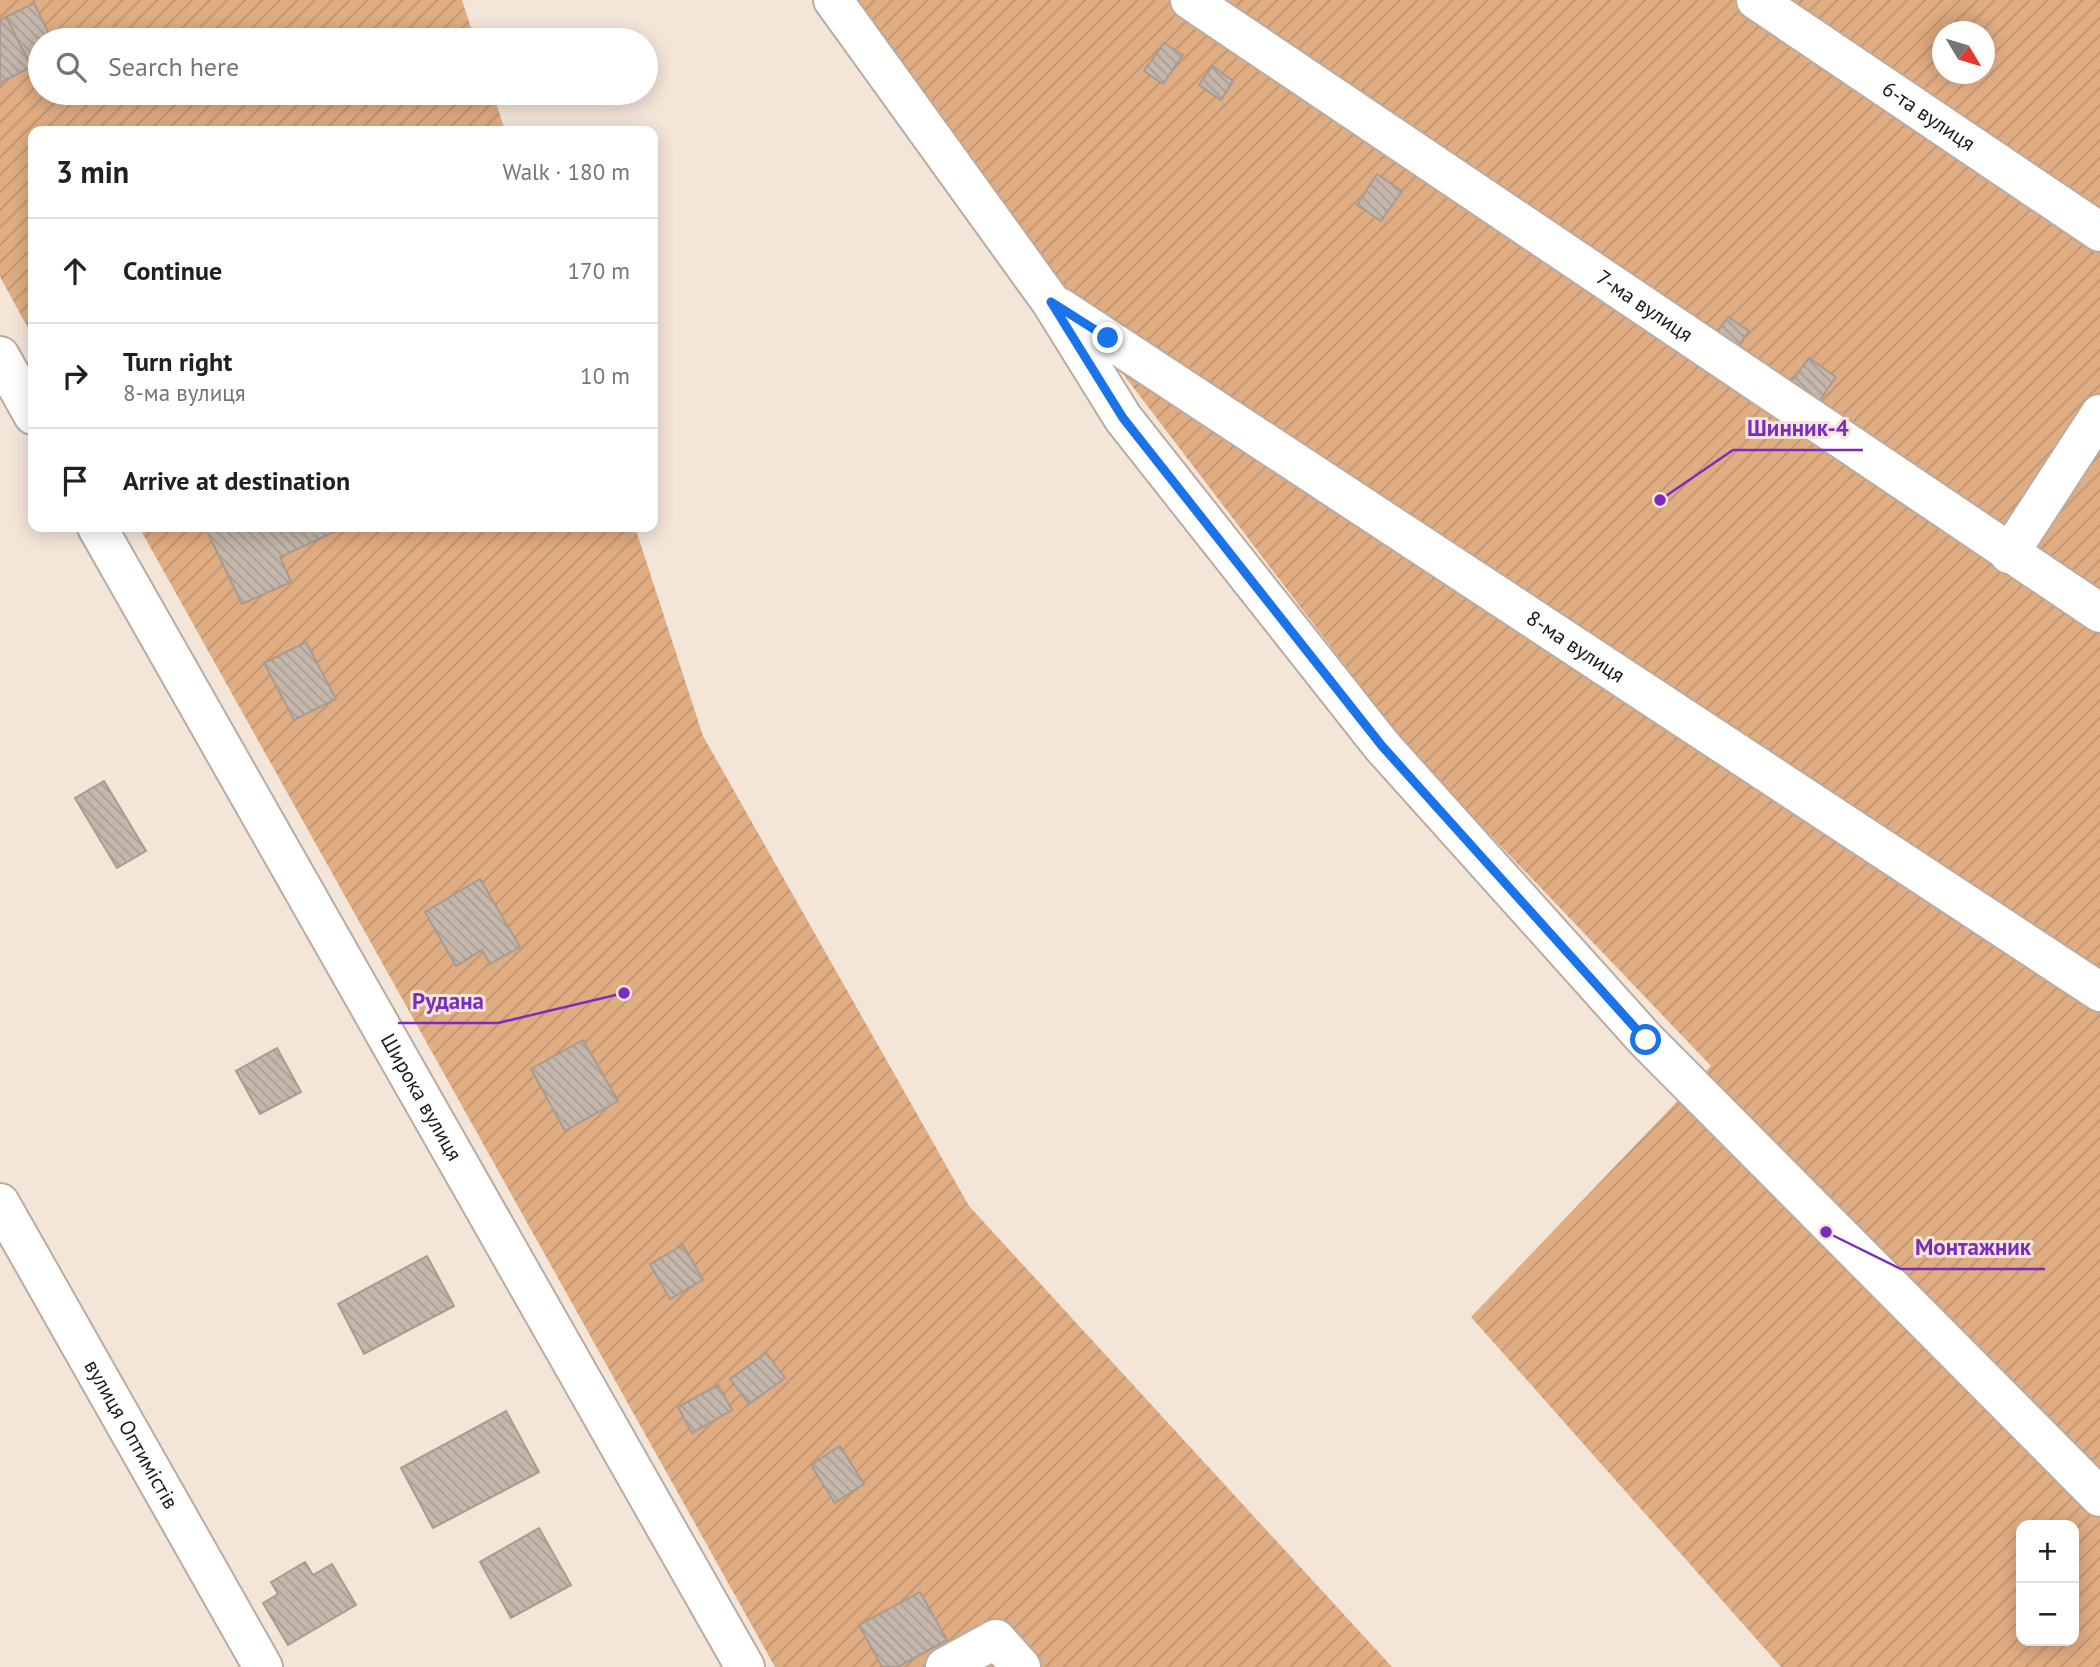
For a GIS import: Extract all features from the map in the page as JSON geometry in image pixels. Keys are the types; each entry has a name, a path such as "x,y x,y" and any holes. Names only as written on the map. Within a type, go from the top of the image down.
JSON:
{"street":[{"path":"833,0 1051,302 1123,418 1382,746 1646,1040 2100,1497"},
{"name":"7-ма вулиця","path":"1189,0 2100,613"},
{"name":"6-та вулиця","path":"1756,0 2100,232"},
{"name":"8-ма вулиця","path":"1051,302 2100,992"},
{"path":"2009,554 2100,415"},
{"name":"Широка вулиця","path":"100,532 745,1667"},
{"name":"вулиця Оптимістів","path":"0,1203 263,1667"},
{"path":"945,1667 996,1639 1021,1667"}],"shaded area":[{"path":"0,0 462,0 471,28 28,28 28,105 497,105 503,126 28,126 28,328 0,277"},
{"path":"858,0 2100,0 2100,1667 1781,1667 1471,1317 1711,1066 1410,751 1028,249"},
{"path":"142,532 637,532 703,736 969,1206 1392,1667 775,1667"}],"building":[{"path":"34,3 46,28 28,28 28,60 6,17"},
{"path":"6,17 28,61 28,69 0,83 0,20"},
{"path":"1164,43 1183,55 1163,84 1144,71"},
{"path":"1212,66 1233,81 1221,100 1199,85"},
{"path":"1377,174 1402,191 1381,221 1357,205"},
{"path":"1728,317 1749,331 1736,350 1715,335"},
{"path":"1809,358 1836,377 1819,401 1792,381"},
{"path":"207,532 334,532 280,557 291,582 242,604"},
{"path":"306,642 336,699 294,720 264,663"},
{"path":"104,781 146,851 117,868 75,798"},
{"path":"480,879 520,947 490,964 482,950 456,966 425,912"},
{"path":"583,1040 618,1101 565,1131 531,1069"},
{"path":"277,1048 301,1092 260,1114 236,1071"},
{"path":"683,1245 703,1280 670,1299 650,1264"},
{"path":"427,1256 454,1306 364,1354 338,1304"},
{"path":"766,1353 785,1378 749,1404 730,1379"},
{"path":"718,1385 732,1410 692,1433 678,1407"},
{"path":"506,1411 539,1472 433,1528 401,1468"},
{"path":"840,1446 864,1484 835,1503 811,1465"},
{"path":"539,1528 571,1585 511,1618 480,1562"},
{"path":"305,1562 313,1575 332,1564 356,1605 288,1645 263,1603 278,1594 271,1582"},
{"path":"920,1592 947,1640 898,1667 882,1667 859,1625"}],"place":[{"name":"Шинник-4","path":"1660,500"},
{"name":"Рудана","path":"624,993"},
{"name":"Монтажник","path":"1826,1232"}],"route":[{"path":"1108,338 1051,302 1123,418 1382,746 1646,1040"}]}
